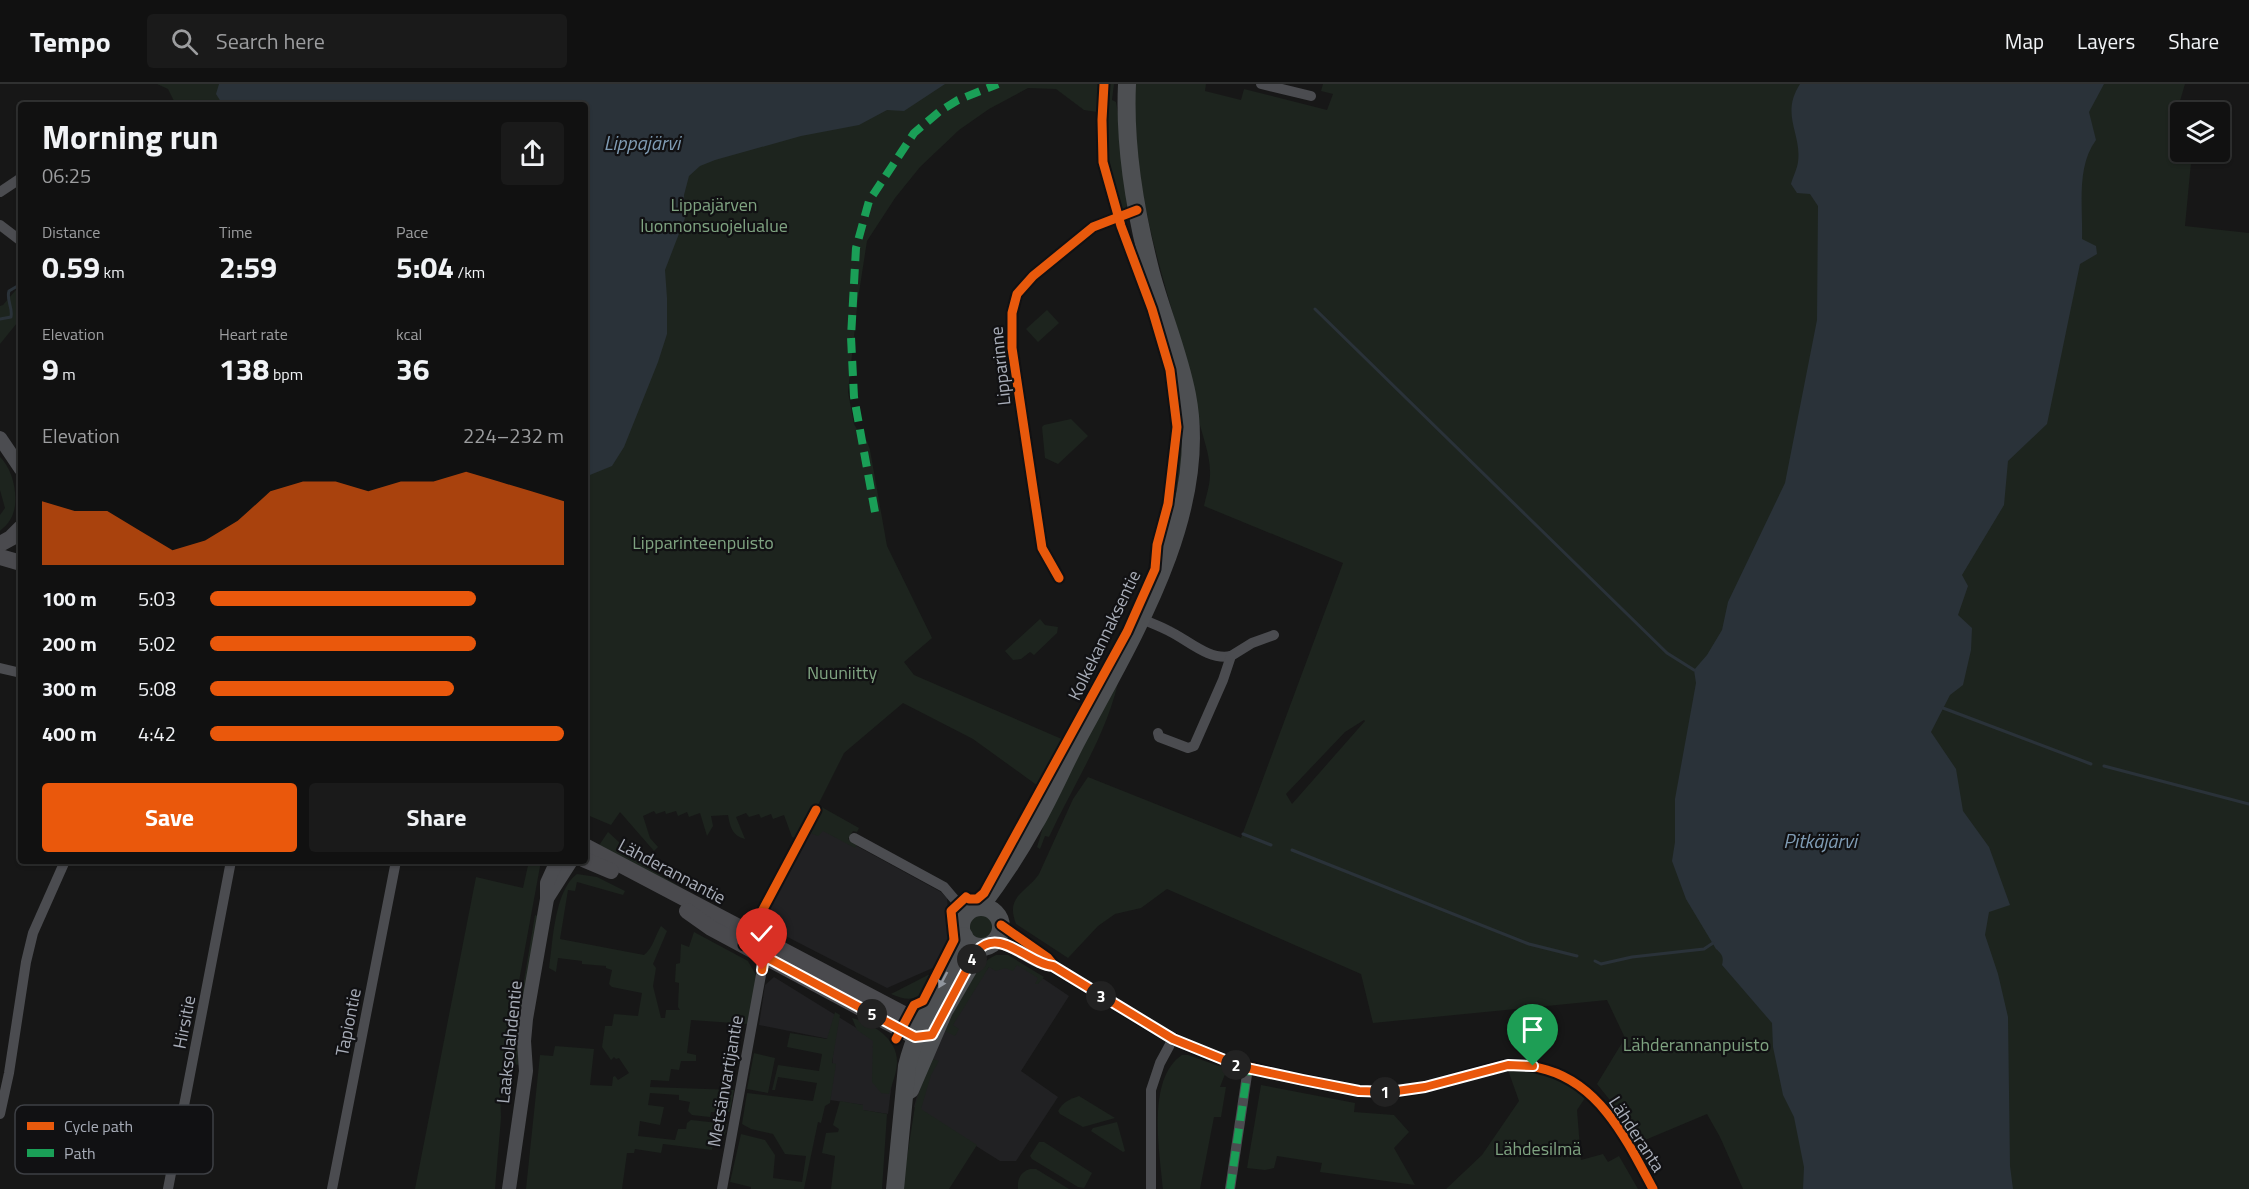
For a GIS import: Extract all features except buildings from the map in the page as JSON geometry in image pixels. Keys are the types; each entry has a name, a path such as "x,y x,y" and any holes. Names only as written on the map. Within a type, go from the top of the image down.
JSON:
{"main road":[{"name":"Kolkekannaksentie","path":"923,1032 987,925 1035,824 1142,619 1173,542 1191,459 1192,433 1188,396 1151,273 1137,210 1129,161 1127,84"},
{"path":"0,557 18,562"},
{"name":"Lähderannantie","path":"588,848 766,950 923,1032"},
{"name":"Lähderannantie","path":"588,861 672,903 711,928 766,950"},
{"path":"895,1189 907,1066 964,936 962,922 987,925"}],"street":[{"path":"1261,84 1311,96"},
{"path":"0,192 18,180"},
{"name":"Lipparinne","path":"1059,578 1042,548 1012,348 1012,313 1017,294 1033,276 1093,227 1137,210"},
{"path":"0,225 18,239"},
{"path":"0,438 18,464"},
{"path":"14,533 10,549 18,559"},
{"path":"1142,619 1214,655 1224,657 1231,656 1252,643 1274,635"},
{"path":"1158,733 1159,737 1188,748 1194,746 1231,656"},
{"path":"0,668 18,672"},
{"path":"854,838 944,886 987,925"},
{"path":"0,1114 33,933 64,864"},
{"name":"Hirsitie","path":"184,1105 230,864"},
{"name":"Tapiontie","path":"332,1189 395,864"},
{"name":"Laaksolahdentie","path":"509,1189 526,1071 524,1041 526,1019 547,899 547,883 556,864"},
{"name":"Laaksolahdentie","path":"547,899 569,864"},
{"name":"Lähderanta","path":"987,925 1005,944 1043,965 1053,966 1173,1039 1248,1068 1359,1091 1390,1092 1425,1087 1508,1065 1533,1066 1558,1073 1580,1085 1600,1104 1625,1138 1653,1189"},
{"name":"Lähderanta","path":"987,925 1048,958 1053,966"},
{"name":"Metsänvartijantie","path":"722,1189 766,950"},
{"path":"1151,1189 1151,1090 1160,1064 1173,1039"},
{"path":"1230,1189 1248,1068"},
{"name":"Hirsitie","path":"168,1189 171,1174"}],"shaded area":[{"path":"813,822 941,892 947,898 950,939 935,967 887,988 764,925 760,920"},
{"path":"998,956 1011,957 1069,996 1021,1071 1058,1097 1016,1161 1000,1161 914,1107 927,1058 960,1002"},
{"path":"774,977 892,1050 894,1065 888,1114 862,1110 863,1105 830,1100 834,1040 759,1025 765,985"}],"green space":[{"name":"Lippajärven luonnonsuojelualue","path":"157,84 1098,84 1097,112 1084,110 1056,89 1028,88 989,109 959,130 920,167 895,198 867,241 848,392 854,424 867,441 870,450 887,546 932,638 904,662 914,675 1064,740 1038,786 973,739 903,703 844,753 818,805 859,828 857,832 853,831 848,839 857,845 855,848 823,831 818,836 810,833 767,913 775,918 767,927 759,922 816,816 809,813 795,838 792,837 784,815 773,819 771,814 761,818 759,814 749,817 746,813 736,817 745,839 734,833 728,815 711,816 713,826 707,836 700,813 689,817 687,812 678,816 676,811 656,814 654,811 643,816 650,838 658,847 654,851 620,812 611,825 588,815 588,102 174,102 168,89"},
{"path":"1108,84 1114,84 1112,100 1116,102 1118,113 1128,204 1124,210 1122,210 1117,194 1107,148 1105,101"},
{"name":"Lähderannanpuisto","path":"1136,84 1206,84 1205,91 1241,100 1244,89 1327,110 1333,94 1321,91 1323,84 1812,84 1830,280 1761,948 1832,1189 1743,1189 1707,1114 1638,1143 1621,1114 1597,1084 1625,1038 1607,1000 1373,1023 1361,974 1167,889 1141,908 1115,914 1098,926 1068,958 1016,924 1013,915 1015,901 1039,874 1073,799 1088,777 1241,838 1343,563 1204,506 1210,479 1209,460 1146,208 1136,138","holes":["1365,721 1292,804 1286,794 1345,732"]},
{"path":"2069,84 2185,84 2180,101 2183,102 2170,102 2170,162 2191,162 2185,226 2249,233 2249,1189 2001,1189 1921,823 1934,549"},
{"path":"18,288 18,322 0,344 0,306"},
{"path":"1047,310 1059,323 1038,342 1026,329"},
{"path":"1173,373 1177,377 1184,450 1175,502 1170,498 1180,432"},
{"path":"1071,419 1088,436 1058,464 1045,458 1042,427"},
{"path":"0,457 12,478 15,505 9,521 0,531 0,515 5,508 0,490"},
{"path":"1040,619 1045,625 1058,627 1057,633 1034,655 1030,652 1021,659 1013,660 1005,651"},
{"path":"1120,673 1108,715 1090,757 1049,837 1045,836 1040,849 1037,847 1048,811"},
{"path":"608,832 646,867 684,889 598,847"},
{"path":"528,864 540,864 500,1085 501,1118 495,1189 415,1189 476,877 523,888"},
{"path":"577,874 597,877 625,891 623,895 577,882 575,891 568,890 560,939 644,955 652,945 661,926 667,931 653,964 656,968 653,986 661,1018 665,1018 666,1010 680,1010 678,1007 679,983 675,982 676,964 680,963 681,944 689,947 694,932 748,961 757,977 747,1024 691,1020 687,1053 696,1055 696,1061 681,1061 679,1070 671,1069 669,1081 651,1080 650,1087 734,1090 730,1112 711,1112 710,1117 692,1115 688,1111 690,1102 679,1100 679,1095 650,1093 648,1105 664,1107 660,1125 640,1121 638,1136 675,1140 678,1129 686,1129 687,1123 691,1120 727,1124 725,1135 715,1134 712,1150 663,1144 661,1153 635,1149 634,1153 627,1153 622,1189 526,1189 540,1055 553,1056 555,1046 594,1049 590,1085 612,1086 613,1077 615,1076 618,1080 629,1073 619,1058 614,1057 611,1060 602,1047 605,1026 612,1026 614,1014 638,1016 642,993 612,987 609,984 612,970 606,966 582,964 582,961 558,958 556,972 549,968 559,904 569,882"},
{"path":"535,915 538,916 520,1065 510,1064"},
{"path":"982,915 987,916 993,922 993,932 987,938 982,939 977,938 971,932 970,927 971,922 977,916"},
{"path":"996,955 1008,955 1044,977 1038,984 1035,984 1038,978 1017,965 1013,971 1005,968 996,971 989,967 953,1025 959,1029 955,1036 945,1031 972,978 979,968"},
{"path":"935,973 928,988 919,996 907,999 891,994 928,975"},
{"path":"835,1012 840,1015 832,1063 836,1064 830,1103 825,1106 821,1123 818,1122 804,1189 751,1189 751,1187 730,1182 741,1134 765,1140 775,1155 773,1178 802,1182 806,1156 785,1154 773,1134 751,1129 742,1124 747,1093 813,1101 817,1083 778,1077 775,1090 772,1090 778,1065 819,1071 822,1054 787,1047 790,1033 827,1039"},
{"path":"852,1018 875,1028 893,1046 897,1066 889,1094 881,1093 872,1082 873,1041 857,1030"},
{"path":"754,1053 775,1058 768,1093 747,1089"},
{"path":"1182,1055 1227,1069 1220,1087 1226,1087 1221,1117 1214,1117 1200,1189 1163,1189 1158,1137 1159,1098 1163,1081 1171,1066"},
{"path":"929,1058 939,1061 931,1075 921,1109 977,1145 949,1189 902,1189 915,1106"},
{"name":"Lähdesilmä","path":"1530,1069 1557,1076 1587,1095 1577,1110 1581,1160 1603,1154 1608,1162 1619,1156 1638,1189 1446,1189 1482,1155 1519,1101 1508,1070"},
{"path":"1261,1085 1355,1103 1354,1112 1394,1115 1409,1132 1394,1148 1415,1185 1320,1172 1322,1163 1277,1156 1274,1168 1265,1170 1247,1168"},
{"path":"1079,1096 1115,1118 1083,1127 1060,1114 1058,1111 1062,1105"},
{"path":"840,1101 863,1105 863,1110 887,1114 882,1189 831,1189 835,1156 822,1153 826,1133 838,1132 839,1129 833,1125"},
{"path":"1117,1122 1125,1151 1123,1152 1091,1131 1093,1128"},
{"path":"1039,1142 1044,1142 1092,1173 1084,1188 1078,1187 1032,1159 1030,1156"},
{"path":"1030,1169 1036,1169 1069,1189 1018,1189 1020,1177"}],"water":[{"name":"Lippajärvi","path":"219,84 945,84 904,111 887,110 859,125 801,136 715,160 700,166 689,176 684,195 685,218 665,270 667,334 658,362 624,447 612,466 588,476 588,102 221,102 216,94"},
{"name":"Pitkäjärvi","path":"1800,84 2104,84 2089,112 2096,140 2086,162 2082,188 2082,239 2096,246 2097,254 2080,264 2047,424 2008,461 2004,505 1962,575 1968,586 1958,615 1972,628 1971,650 1963,685 1950,695 1931,732 1956,769 1963,811 1989,847 2010,905 1989,912 1985,935 1998,974 2008,1017 2010,1166 2013,1189 1803,1189 1804,1167 1794,1117 1783,1095 1773,1047 1772,1023 1722,965 1722,956 1686,899 1672,861 1675,842 1675,799 1696,683 1694,670 1707,655 1722,630 1728,602 1785,483 1817,320 1818,206 1810,194 1797,193 1791,184 1797,165 1798,152 1792,105"}],"waterway":[{"path":"0,319 11,317 9,291 18,286"},
{"path":"1315,309 1667,653 1694,670"},
{"path":"1943,708 2091,764"},
{"path":"2104,766 2249,804"},
{"path":"1243,834 1271,845"},
{"path":"1292,850 1529,944 1577,956"},
{"path":"1595,961 1601,964 1632,957 1704,949 1713,943"}],"marked path":[{"path":"875,512 854,397 851,337 856,248 869,201 914,133 940,111 958,100 998,84"},
{"path":"1230,1189 1248,1068"}],"cycle path":[{"path":"896,1039 914,1005 923,1001 954,940 951,911 966,897 977,899 984,893 1127,632 1155,569 1157,545 1168,504 1177,427 1170,370 1152,309 1121,226 1103,162 1104,84"},
{"path":"1059,578 1042,548 1012,348 1012,313 1017,294 1033,276 1093,227 1137,210"},
{"path":"744,945 816,810"},
{"path":"1001,925 1048,958 1057,969 1159,1031 1197,1050 1254,1068 1343,1088 1381,1092 1421,1088 1512,1064 1547,1070 1566,1078 1598,1103 1623,1135 1653,1189"}],"route":[{"path":"762,970 764,956 915,1037 932,1035 976,952 981,946 994,942 1005,944 1043,965 1053,966 1173,1039 1242,1067 1359,1091 1390,1092 1425,1087 1508,1065 1533,1066"}],"park label":[{"name":"Lipparinteenpuisto","path":"703,542"},
{"name":"Nuuniitty","path":"842,672"}]}
